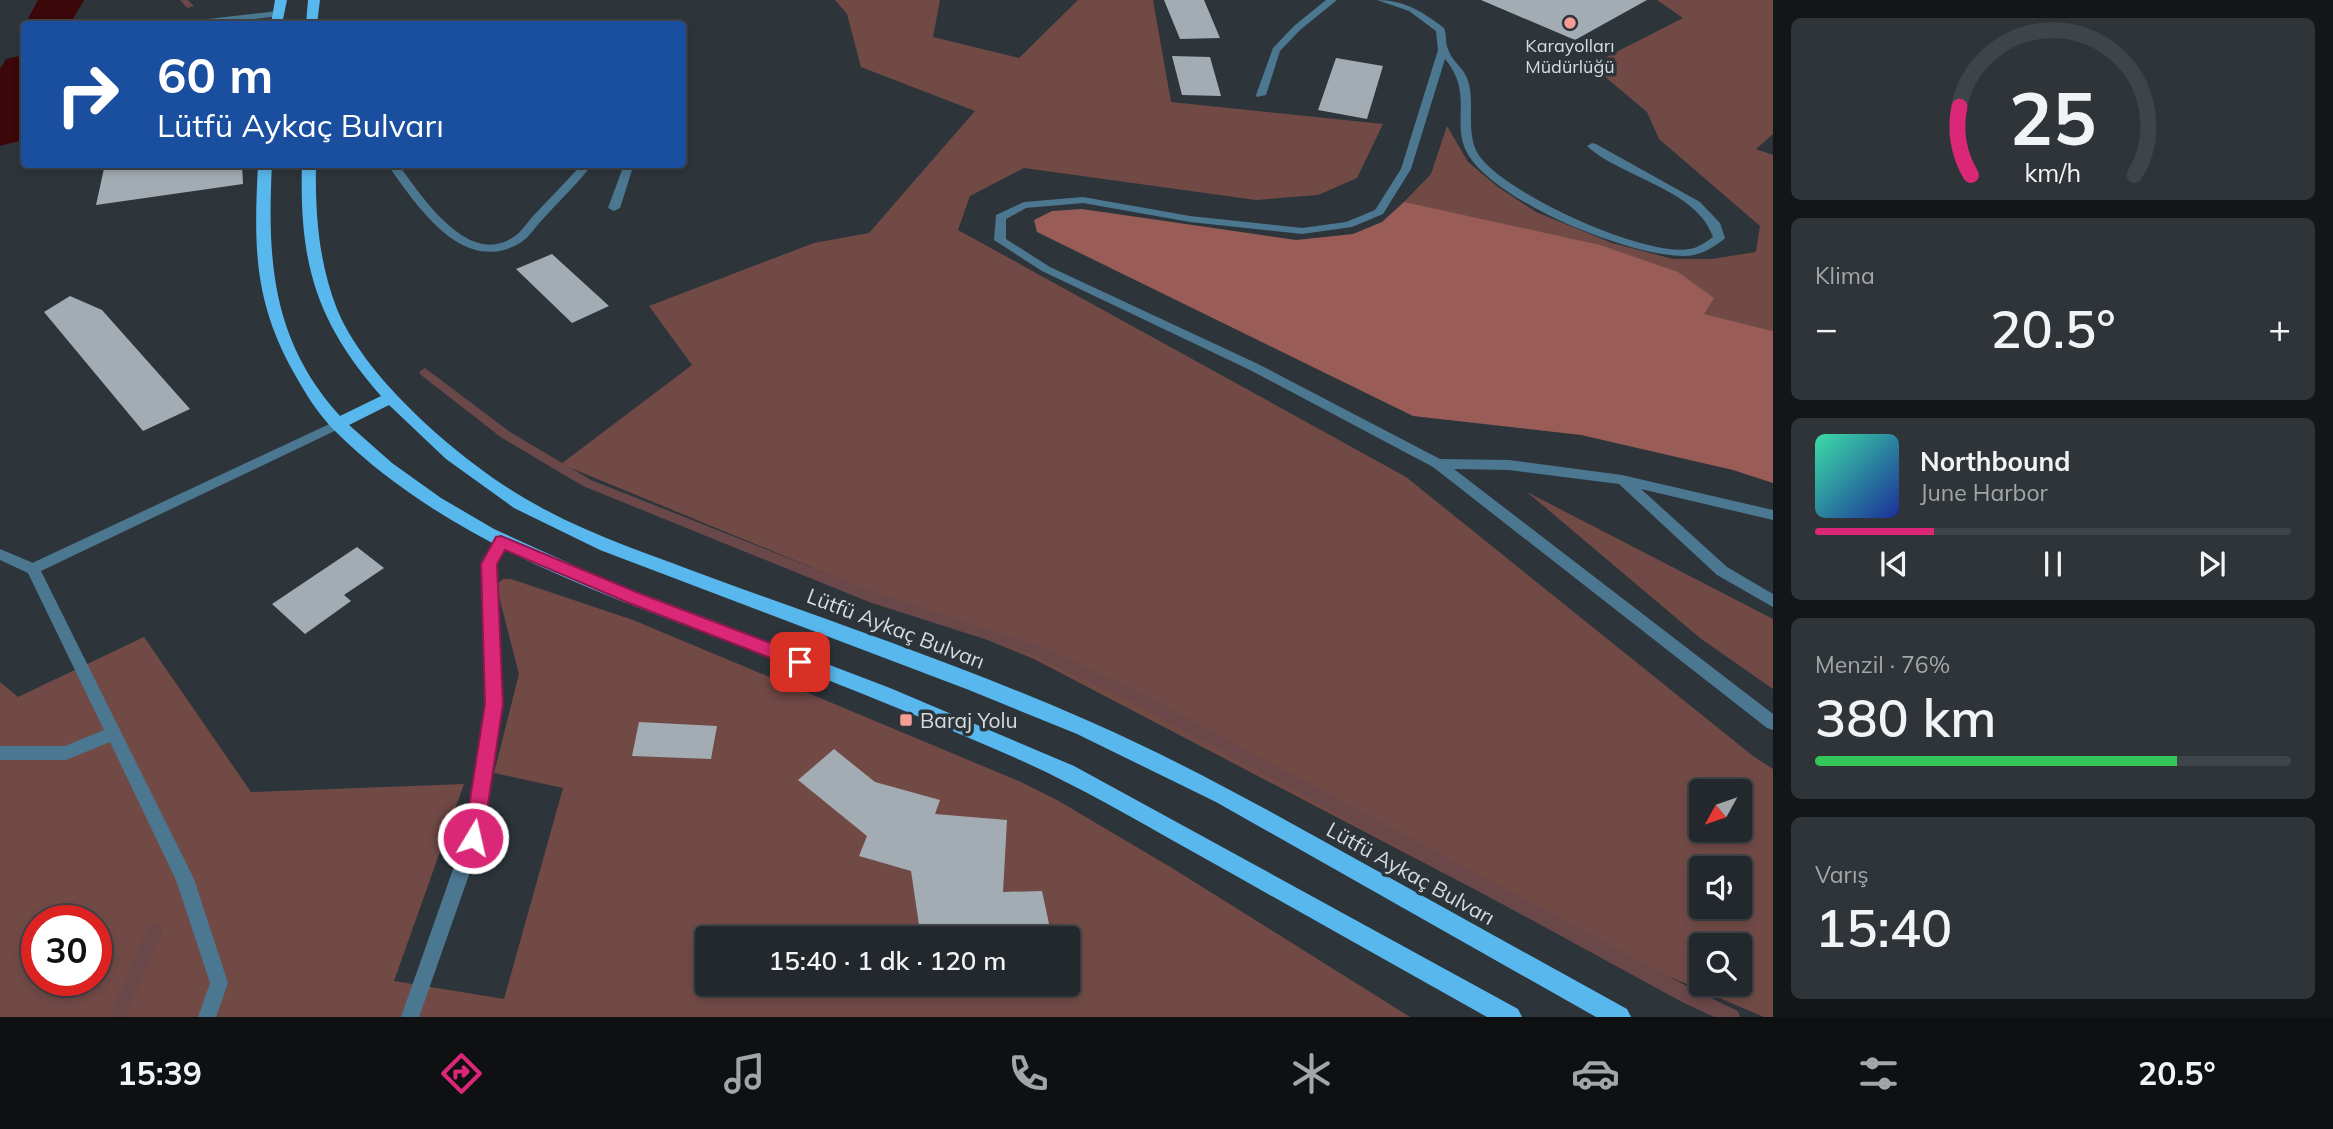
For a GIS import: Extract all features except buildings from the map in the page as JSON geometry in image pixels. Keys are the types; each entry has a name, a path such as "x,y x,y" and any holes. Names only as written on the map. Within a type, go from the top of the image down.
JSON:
{"main road":[{"path":"277,19 281,0"},
{"path":"312,21 314,0"},
{"path":"265,168 262,207 267,286 285,339 310,385 338,424 405,480 443,507 501,542 622,594 775,651 1071,774 1510,1017"},
{"name":"Lütfü Aykaç Bulvarı","path":"309,168 308,201 314,261 331,313 363,366 391,398 452,455 520,504 606,545 976,684 1084,728 1223,796 1619,1017"},
{"path":"338,424 391,398"}],"street":[{"path":"1261,95 1276,50 1297,28 1332,0"},
{"path":"1382,0 1412,9 1441,30 1443,50 1406,169 1378,212 1348,225 1302,231 1190,219 1083,200 1024,205 1000,217 1000,240 1046,269 1254,367 1438,464 1773,723"},
{"path":"242,21 277,19"},
{"path":"1443,50 1464,78 1472,154 1485,170 1504,185 1580,225 1617,240 1685,253 1704,249 1719,238 1714,223 1696,204 1592,146"},
{"path":"395,168 437,220 459,240 475,249 516,241 584,168"},
{"path":"614,208 626,168"},
{"path":"33,569 338,424"},
{"path":"1438,464 1509,465 1622,480 1773,515"},
{"path":"1622,480 1723,571 1773,601"},
{"path":"410,1017 473,838 494,704 489,564 501,542"},
{"path":"0,554 33,569 186,879 219,983 207,1017"},
{"path":"0,752 66,753 115,733"}],"shaded area":[{"path":"835,0 940,0 933,37 1019,58 1078,0 1153,0 1171,102 1383,124 1357,178 1318,195 1256,200 1024,168 970,196 958,230 1406,477 1753,756 1773,769 1773,1017 1764,1017 1715,996 1752,996 1752,933 1689,933 1689,985 1520,913 1034,659 561,464 692,365 649,306 814,243 869,233 975,111 861,67 847,14"},
{"path":"1657,0 1773,0 1773,134 1756,149 1773,155 1773,331 1703,314 1404,202 1431,174 1447,126 1468,162 1498,187 1536,212 1612,243 1673,259 1712,259 1756,252 1760,226 1659,139 1647,112 1591,65 1683,18"},
{"path":"1404,202 1600,245 1678,272 1714,298 1704,314 1773,331 1773,483 1733,470 1581,435 1413,416 1037,232 1034,220 1052,211 1082,209 1296,240 1353,234 1382,222"},
{"path":"1527,492 1773,619 1773,689 1700,638"},
{"path":"503,579 511,579 633,620 1021,782 1057,800 1172,868 1410,1017 0,1017 0,682 18,697 144,637 251,792 464,784 394,981 504,999 563,788 494,773 519,674 496,585"}],"waterway":[{"path":"49,21 61,0"},
{"path":"184,0 190,6"},
{"path":"0,130 21,78"},
{"path":"425,372 506,435 587,483 874,598 1036,650 1139,699 1688,996 1732,1017"},
{"path":"117,1017 155,930"}],"place":[{"name":"Karayolları Müdürlüğü","path":"1570,23"},
{"name":"Baraj Yolu","path":"906,720"}],"route":[{"path":"473,838 494,704 489,564 501,542 635,599 800,662"}]}
